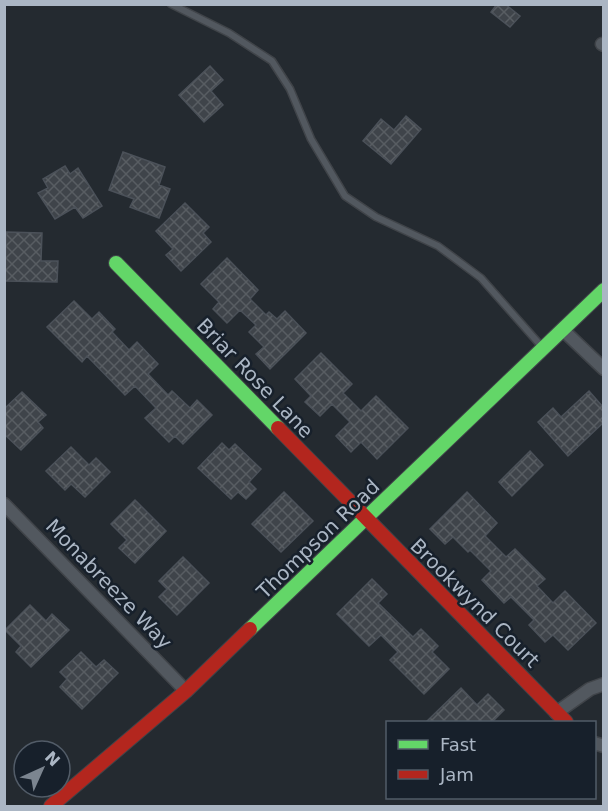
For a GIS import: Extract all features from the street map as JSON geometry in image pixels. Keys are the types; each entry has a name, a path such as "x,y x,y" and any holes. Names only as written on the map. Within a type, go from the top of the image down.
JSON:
{"street":[{"name":"Briar Rose Lane","path":"116,263 366,520"},
{"name":"Thompson Road","path":"51,807 186,692 603,290"},
{"path":"563,330 603,369"},
{"name":"Monabreeze Way","path":"4,504 186,692"},
{"name":"Brookwynd Court","path":"366,520 561,718 590,689 603,684"}],"lane":[{"path":"171,4 229,33 272,61 290,89 311,139 345,196 376,217 438,246 481,278 543,349"}],"building":[{"path":"497,4 505,4 520,16 510,27 491,12"},
{"path":"210,66 223,80 211,91 223,105 204,122 179,95"},
{"path":"406,116 421,129 391,164 363,141 381,119 394,130"},
{"path":"123,152 165,167 159,185 170,189 159,218 130,207 134,199 109,190"},
{"path":"65,166 70,174 78,168 102,206 83,218 75,207 55,219 38,193 48,188 43,179"},
{"path":"185,203 209,227 203,233 211,242 181,271 166,255 173,249 156,231"},
{"path":"6,232 42,233 41,261 58,261 57,282 5,281"},
{"path":"227,258 258,290 250,299 266,315 269,312 277,319 285,311 306,333 270,369 256,354 264,347 249,332 256,325 240,310 227,323 213,309 219,302 201,284"},
{"path":"74,301 92,319 99,312 115,329 112,332 129,350 137,342 158,364 148,374 168,395 172,391 190,408 197,400 212,415 183,444 175,436 169,442 145,418 156,408 135,386 125,395 87,356 82,362 47,327"},
{"path":"321,353 352,384 343,393 361,411 376,396 408,428 377,459 361,442 351,452 336,436 350,422 332,404 320,416 305,402 311,396 295,379"},
{"path":"589,391 603,407 603,423 568,456 538,422 553,408 561,417"},
{"path":"22,392 46,415 38,422 43,428 21,450 4,434 4,409"},
{"path":"222,443 229,450 235,444 261,469 249,482 256,489 246,499 238,492 231,499 198,468"},
{"path":"71,447 89,465 96,458 110,472 85,497 71,484 65,490 46,471"},
{"path":"530,451 543,465 512,496 499,482"},
{"path":"284,492 313,521 281,552 252,524"},
{"path":"467,492 497,523 485,536 506,557 515,549 545,579 537,586 553,603 565,591 596,623 568,650 553,635 545,642 529,625 534,620 511,597 504,603 482,580 491,571 470,550 468,552 453,537 445,544 430,529"},
{"path":"135,500 166,531 135,563 119,548 127,540 111,524"},
{"path":"183,557 209,583 177,615 159,597 167,589 159,581"},
{"path":"372,579 387,594 378,603 413,637 421,629 438,646 432,652 449,669 424,694 390,660 398,652 381,635 369,646 337,614"},
{"path":"30,605 46,621 52,614 69,630 31,667 16,652 21,646 5,630"},
{"path":"81,652 96,667 104,660 118,673 82,709 60,687 67,679 60,672"},
{"path":"461,688 477,705 488,694 504,710 493,721 427,721"}],"traffic: fast":[{"path":"116,263 278,428"},
{"path":"250,629 604,290"}],"traffic: jam":[{"path":"278,428 565,721"},
{"path":"51,806 186,691 250,629"}]}
